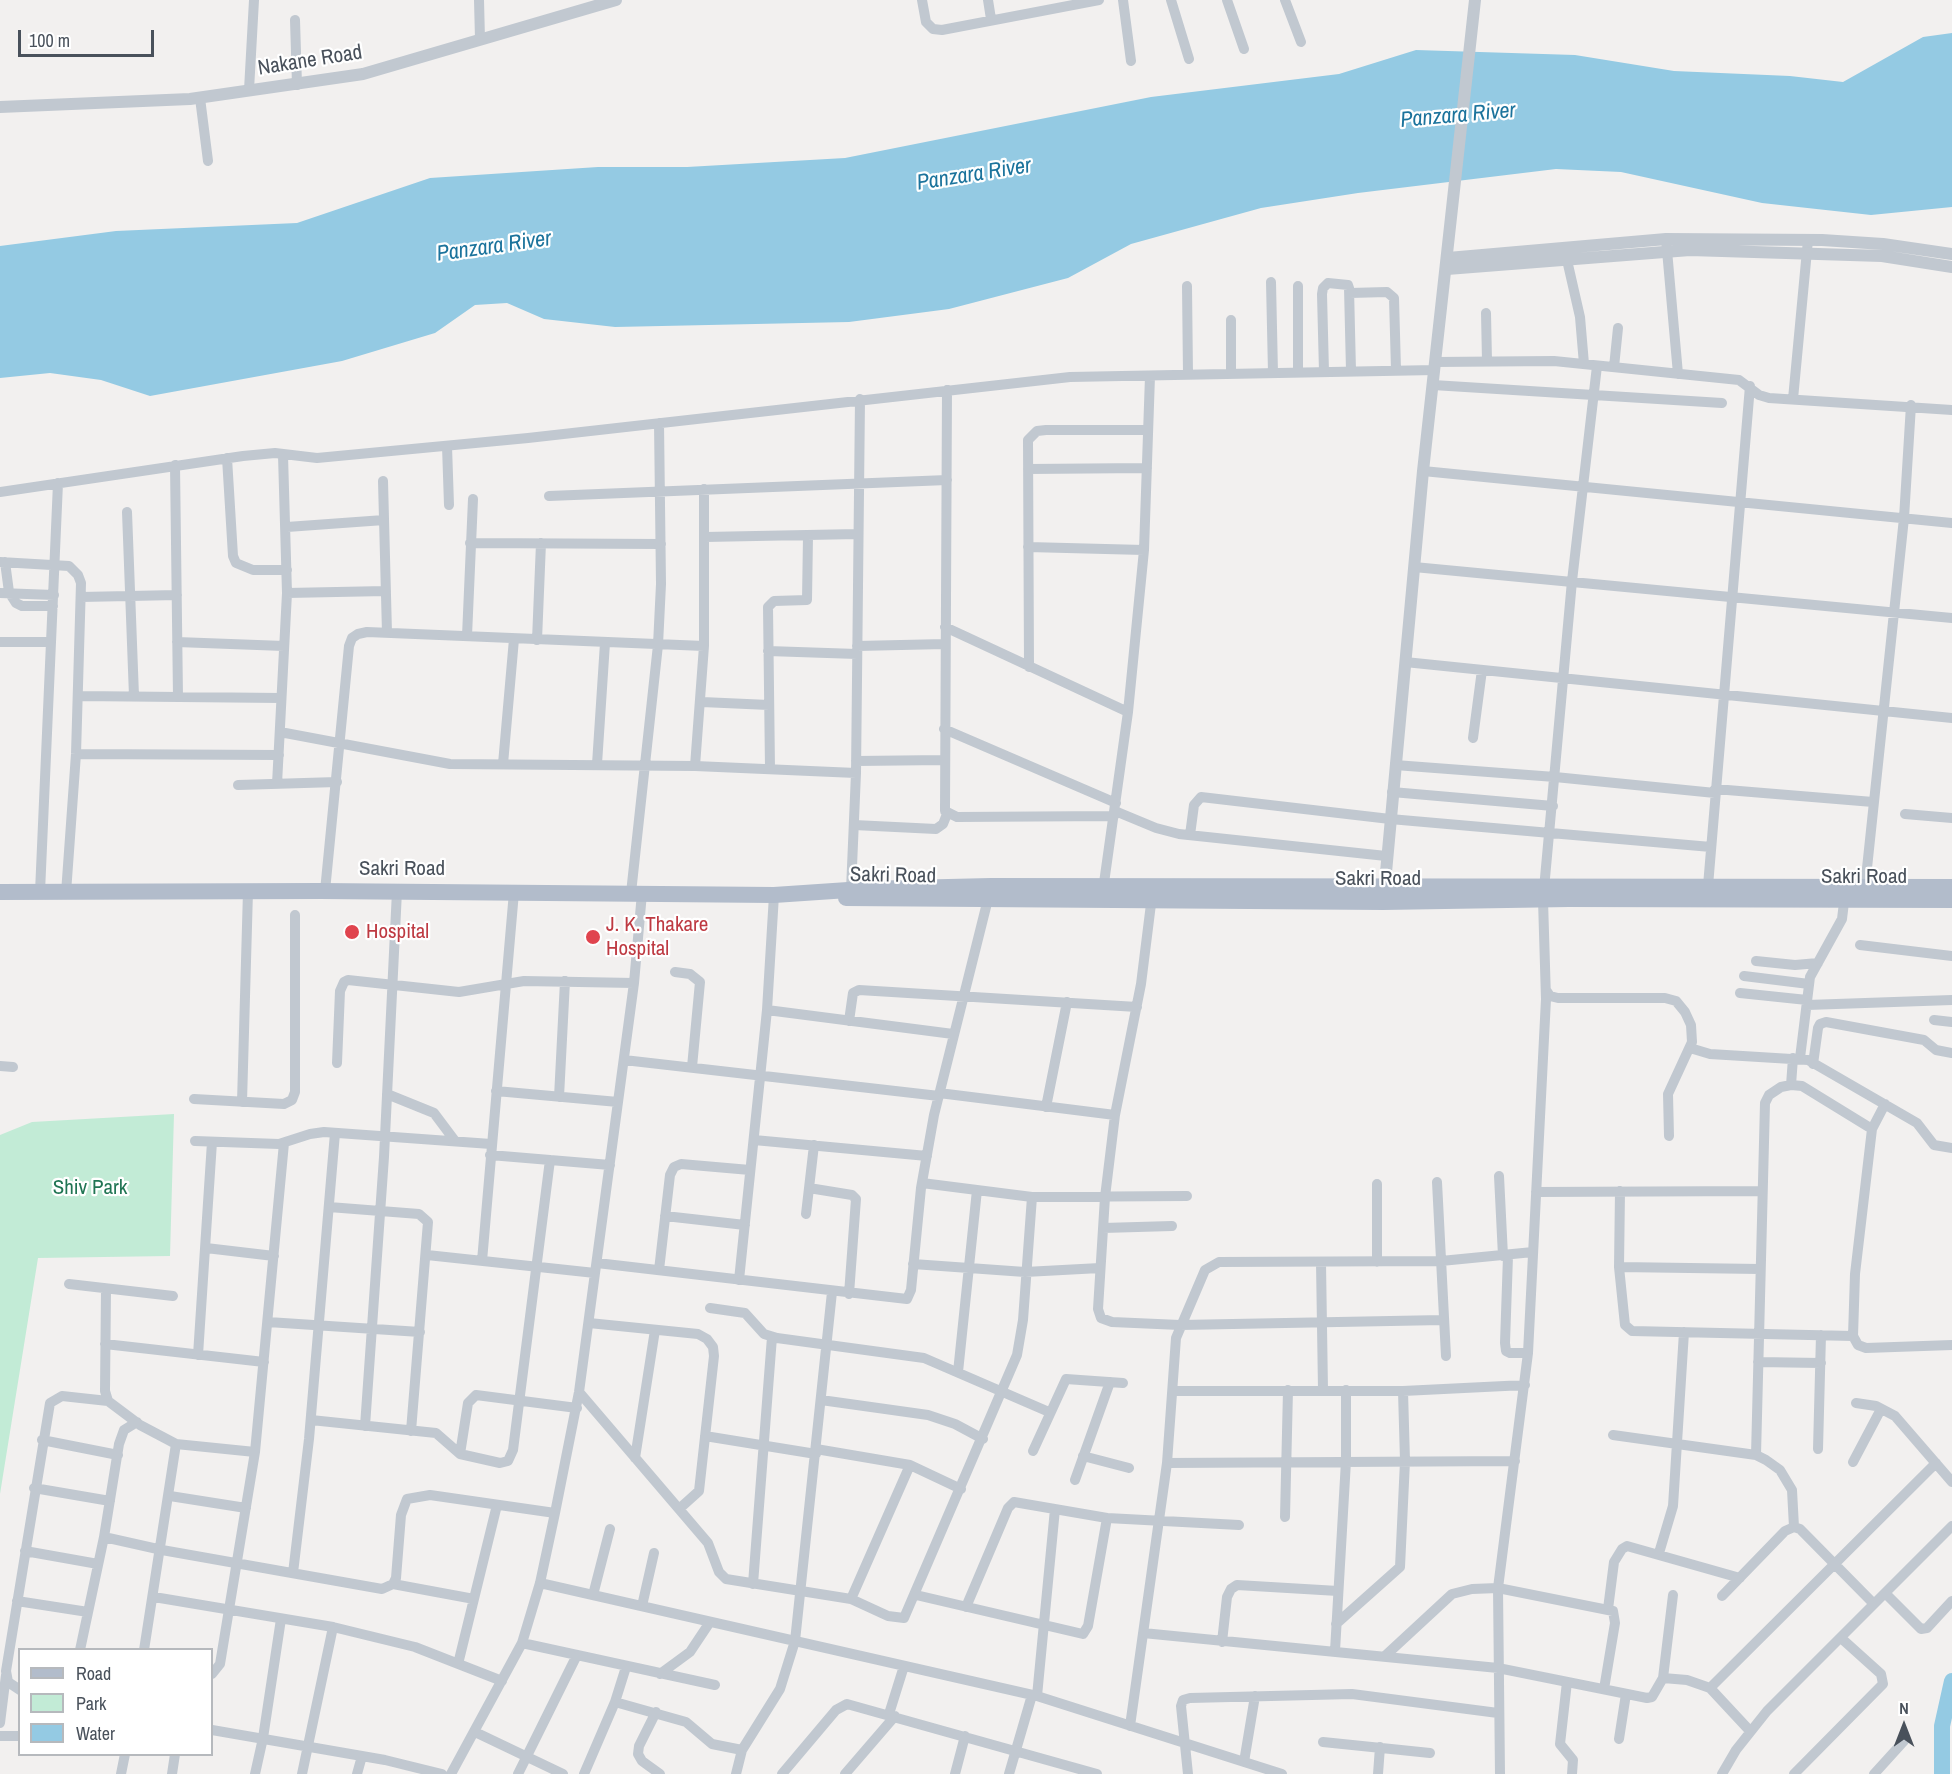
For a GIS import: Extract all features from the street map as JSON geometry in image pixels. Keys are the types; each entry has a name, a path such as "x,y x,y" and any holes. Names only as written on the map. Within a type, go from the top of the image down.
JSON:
{"main road":[{"name":"Sakri Road","path":"1544,894 1707,886 1952,900"},
{"name":"Sakri Road","path":"0,892 397,891 774,895 851,890 1544,894 1845,893 1865,887 1952,887"},
{"name":"Sakri Road","path":"804,894 867,900 990,892"}],"street":[{"path":"249,90 254,0"},
{"path":"479,0 480,39"},
{"name":"Nakane Road","path":"0,106 200,98 363,74 616,0"},
{"path":"922,0 926,22 933,29 954,28 991,19 1099,0"},
{"path":"988,0 991,19"},
{"path":"1123,0 1131,61"},
{"path":"1171,0 1189,59"},
{"path":"1227,0 1244,49"},
{"path":"1285,0 1301,42"},
{"path":"1384,894 1423,471 1474,4"},
{"path":"295,20 297,85"},
{"path":"200,98 208,161"},
{"path":"1447,264 1666,245 1883,244 1952,254"},
{"path":"1447,264 1567,260 1666,245"},
{"path":"1666,245 1678,374"},
{"path":"1807,246 1952,267"},
{"path":"1793,399 1807,246"},
{"path":"1567,260 1581,317 1584,364"},
{"path":"1271,282 1273,373"},
{"path":"1324,372 1323,288 1328,283 1348,285 1351,371"},
{"path":"1187,286 1188,375"},
{"path":"1298,286 1298,372"},
{"path":"1350,293 1387,292 1394,298 1396,370"},
{"path":"1486,313 1487,361"},
{"path":"1231,320 1231,374"},
{"path":"1614,367 1618,328"},
{"path":"0,492 227,458 275,453 317,458 447,446 1070,377 1396,370 1487,361 1584,364 1739,380 1763,397 1911,405 1952,410"},
{"path":"1500,1774 1498,1588 1525,1385 1546,1000 1544,894 1572,581 1597,366"},
{"path":"1103,893 1128,712 1144,550 1150,375"},
{"path":"1433,386 1722,403"},
{"path":"1707,886 1750,386"},
{"path":"947,390 943,806 947,814 957,817 1115,810"},
{"path":"851,890 856,767 860,399"},
{"path":"1865,887 1904,518 1911,405"},
{"path":"451,1774 522,1643 540,1583 577,1408 634,983 637,893 646,765 658,645 661,544 659,423"},
{"path":"1029,667 1028,440 1037,431 1149,430"},
{"path":"447,446 449,505"},
{"path":"277,784 287,593 287,526 283,455"},
{"path":"227,458 233,556 236,563 254,570 287,570"},
{"path":"175,465 178,697"},
{"path":"1028,469 1147,468"},
{"path":"1423,471 1952,523"},
{"path":"549,496 946,480"},
{"path":"383,481 387,633"},
{"path":"40,892 58,483"},
{"path":"695,766 702,702 704,646 704,489"},
{"path":"467,636 473,499"},
{"path":"127,512 132,596 134,696"},
{"path":"287,526 384,520"},
{"path":"705,537 858,534"},
{"path":"770,769 768,651 771,603 804,601 808,596 808,536"},
{"path":"471,543 661,544"},
{"path":"537,640 541,543"},
{"path":"1028,547 1144,550"},
{"path":"54,600 22,606 16,603 4,592 3,562 69,566 78,575 81,597 76,754 66,893"},
{"path":"1414,567 1952,618"},
{"path":"287,593 386,591"},
{"path":"81,597 177,595"},
{"path":"945,627 1128,712"},
{"path":"325,891 349,646 352,638 367,632 704,646"},
{"path":"503,764 514,639"},
{"path":"0,642 51,642"},
{"path":"177,642 284,646"},
{"path":"597,764 605,643"},
{"path":"768,651 857,650 945,644"},
{"path":"1405,662 1883,713 1952,718"},
{"path":"1473,738 1482,670"},
{"path":"78,696 281,698"},
{"path":"702,702 769,705"},
{"path":"944,729 1156,828 1190,835 1386,856"},
{"path":"280,732 341,742 438,763 597,764 770,769 856,767 944,760"},
{"path":"76,754 279,755"},
{"path":"1395,765 1873,802"},
{"path":"238,785 337,782"},
{"path":"1392,792 1552,806"},
{"path":"1190,835 1194,805 1201,797 1390,819 1711,847"},
{"path":"1905,813 1952,818"},
{"path":"854,825 936,829 943,824 947,814"},
{"path":"242,1102 248,891"},
{"path":"364,1426 385,1135 397,891"},
{"path":"482,1261 490,1150 508,983 514,892"},
{"path":"427,1255 534,1266 659,1270 907,1299 911,1290 922,1183 939,1095 990,892"},
{"path":"1152,893 1137,1007 1115,1115 1105,1197 1098,1309 1101,1318 1112,1322 1179,1325 1443,1320"},
{"path":"1791,1084 1812,973 1842,919 1845,893"},
{"path":"739,1280 767,1010 774,895"},
{"path":"194,1100 284,1104 292,1100 295,1092 295,915"},
{"path":"1860,945 1952,956"},
{"path":"1756,961 1795,965 1818,963"},
{"path":"675,972 690,975 700,982 692,1067"},
{"path":"1744,976 1809,984"},
{"path":"337,1063 341,986 344,982 354,980 392,986 471,992 508,983 565,981 634,983"},
{"path":"559,1097 565,981"},
{"path":"849,1021 853,993 859,990 1137,1007"},
{"path":"1740,993 1807,1003 1952,1000"},
{"path":"1546,1000 1550,996 1558,998 1671,999 1689,1018 1693,1035 1689,1050 1668,1095 1669,1136"},
{"path":"1046,1107 1067,1002"},
{"path":"767,1010 953,1034"},
{"path":"1934,1020 1952,1022"},
{"path":"1813,1064 1818,1028 1820,1024 1827,1022 1923,1040 1936,1050 1952,1053"},
{"path":"1689,1050 1813,1064 1917,1123 1934,1144 1952,1148"},
{"path":"624,1059 1115,1115"},
{"path":"0,1066 14,1067"},
{"path":"1756,1455 1765,1103 1774,1091 1791,1084 1812,1090 1873,1125"},
{"path":"496,1091 618,1102"},
{"path":"387,1094 434,1113 455,1141"},
{"path":"1884,1106 1873,1125 1855,1274 1853,1336 1858,1345 1866,1348 1952,1345"},
{"path":"293,1573 320,1326 335,1133"},
{"path":"195,1141 284,1143 310,1134 385,1135 455,1141 490,1150 549,1160 610,1165"},
{"path":"754,1140 927,1156"},
{"path":"198,1355 212,1142"},
{"path":"213,1673 219,1664 255,1452 284,1143"},
{"path":"806,1214 814,1145"},
{"path":"311,1420 435,1433 460,1454 500,1463 508,1461 513,1450 534,1266 549,1160"},
{"path":"659,1270 670,1175 674,1167 681,1164 750,1170"},
{"path":"1499,1176 1505,1256 1504,1344 1510,1353 1527,1353"},
{"path":"1437,1182 1446,1356"},
{"path":"922,1183 1032,1197 1187,1196"},
{"path":"1377,1184 1377,1262"},
{"path":"809,1188 852,1196 856,1199 849,1294"},
{"path":"958,1372 967,1268 977,1190"},
{"path":"1620,1191 1618,1267 1624,1325 1632,1331 1758,1332 1853,1336"},
{"path":"1536,1192 1762,1191"},
{"path":"579,1392 708,1543 719,1572 726,1579 851,1599 899,1619 908,1614 1017,1355 1023,1320 1032,1197"},
{"path":"329,1207 424,1216 430,1227 411,1431"},
{"path":"665,1216 745,1225"},
{"path":"1103,1228 1172,1226"},
{"path":"206,1248 274,1256"},
{"path":"1130,1726 1167,1463 1174,1352 1179,1325 1201,1276 1214,1263 1441,1261 1533,1252"},
{"path":"1321,1263 1320,1322 1323,1390"},
{"path":"913,1264 1025,1272 1100,1268"},
{"path":"1618,1267 1760,1269"},
{"path":"69,1284 173,1296"},
{"path":"106,1289 105,1391 108,1401"},
{"path":"736,1774 742,1750 780,1689 795,1641 832,1292"},
{"path":"710,1308 745,1313 764,1334 772,1337 924,1358 1049,1412"},
{"path":"268,1322 420,1332"},
{"path":"589,1323 698,1334 707,1339 713,1347 714,1356 699,1491 679,1509"},
{"path":"635,1458 655,1330"},
{"path":"1659,1553 1673,1506 1684,1332"},
{"path":"1818,1449 1821,1335"},
{"path":"753,1584 772,1337"},
{"path":"105,1344 264,1362"},
{"path":"1758,1362 1821,1363"},
{"path":"1033,1451 1066,1379 1123,1383"},
{"path":"1075,1480 1110,1382"},
{"path":"1173,1390 1403,1391 1525,1385"},
{"path":"1285,1517 1288,1390"},
{"path":"1335,1651 1347,1461 1346,1390"},
{"path":"1336,1624 1400,1567 1405,1461 1403,1391"},
{"path":"460,1454 471,1398 476,1395 577,1408"},
{"path":"0,1723 6,1671 14,1650 17,1601 34,1488 50,1403 55,1398 108,1401 137,1422 176,1444 255,1452"},
{"path":"821,1400 928,1415 955,1424 983,1439"},
{"path":"1856,1403 1881,1409 1895,1416 1952,1482"},
{"path":"1852,1462 1881,1409"},
{"path":"80,1648 104,1537 121,1434 137,1422"},
{"path":"1613,1434 1756,1455 1780,1470 1787,1478 1792,1490 1794,1527"},
{"path":"705,1436 762,1446 910,1465 961,1489"},
{"path":"42,1440 118,1455"},
{"path":"144,1648 162,1550 176,1444"},
{"path":"1083,1456 1129,1468"},
{"path":"1167,1463 1515,1461"},
{"path":"1710,1688 1936,1463"},
{"path":"851,1599 910,1465"},
{"path":"34,1488 110,1501"},
{"path":"393,1584 398,1569 403,1504 407,1499 430,1495 555,1513"},
{"path":"170,1496 246,1508"},
{"path":"966,1607 1010,1504 1018,1502 1107,1518 1239,1525"},
{"path":"458,1664 497,1505"},
{"path":"1009,1774 1035,1695 1055,1509"},
{"path":"916,1595 1077,1634 1086,1632 1107,1518"},
{"path":"1722,1774 1750,1731 1952,1526"},
{"path":"1722,1596 1785,1531 1794,1527 1800,1529 1874,1604"},
{"path":"593,1595 610,1528"},
{"path":"104,1537 162,1550 382,1589 393,1584 474,1599"},
{"path":"1608,1609 1614,1563 1622,1549 1636,1547 1740,1578"},
{"path":"25,1551 98,1564"},
{"path":"642,1606 654,1553"},
{"path":"540,1583 1035,1695 1282,1774"},
{"path":"1222,1642 1227,1597 1231,1589 1238,1585 1338,1591"},
{"path":"1385,1656 1452,1594 1472,1588 1498,1588 1608,1609 1616,1615 1604,1689"},
{"path":"1885,1593 1921,1629 1927,1628 1952,1601"},
{"path":"1143,1633 1498,1668 1626,1694 1652,1697 1663,1678 1673,1595"},
{"path":"153,1597 333,1627 415,1647 502,1681"},
{"path":"17,1601 88,1612"},
{"path":"255,1774 263,1738 281,1618"},
{"path":"660,1674 690,1652 710,1622"},
{"path":"302,1774 333,1627"},
{"path":"1794,1774 1883,1684 1881,1674 1840,1638"},
{"path":"522,1643 715,1685"},
{"path":"518,1774 577,1655"},
{"path":"845,1774 892,1715 904,1666"},
{"path":"585,1774 615,1702 626,1667"},
{"path":"6,1671 8,1682 14,1689 18,1690"},
{"path":"1663,1678 1687,1680 1710,1688 1750,1731"},
{"path":"1567,1682 1560,1743 1573,1760 1572,1774"},
{"path":"1188,1774 1181,1706 1184,1700 1190,1698 1352,1694 1498,1713"},
{"path":"1618,1739 1626,1694"},
{"path":"1244,1762 1255,1696"},
{"path":"615,1702 686,1722 712,1744 742,1750"},
{"path":"782,1774 841,1707 854,1705 1016,1751 1060,1769 1097,1774"},
{"path":"656,1712 639,1746 638,1754 642,1761 660,1774"},
{"path":"213,1730 362,1756 442,1774"},
{"path":"475,1732 563,1774"},
{"path":"0,1736 18,1737"},
{"path":"955,1774 965,1736"},
{"path":"1874,1774 1904,1741"},
{"path":"1323,1742 1431,1753"},
{"path":"1378,1774 1380,1748"},
{"path":"121,1774 125,1756"},
{"path":"175,1756 175,1774"},
{"path":"357,1774 362,1756"}],"green space":[{"name":"Shiv Park","path":"174,1114 170,1256 38,1258 0,1494 0,1135 32,1122"}],"water":[{"name":"Panzara River","path":"1952,33 1952,207 1871,215 1762,203 1621,172 1556,169 1358,193 1261,208 1131,244 1068,278 949,309 849,322 615,327 544,319 507,303 475,305 435,333 342,361 150,396 101,380 50,373 0,378 0,246 116,231 297,223 430,178 598,167 687,167 845,158 1151,97 1339,74 1416,50 1575,55 1674,71 1790,76 1843,82 1923,37"}],"waterway":[{"path":"1942,1774 1942,1726 1952,1681"}],"place":[{"name":"Hospital","path":"352,932"},
{"name":"J. K. Thakare Hospital","path":"593,937"}]}
